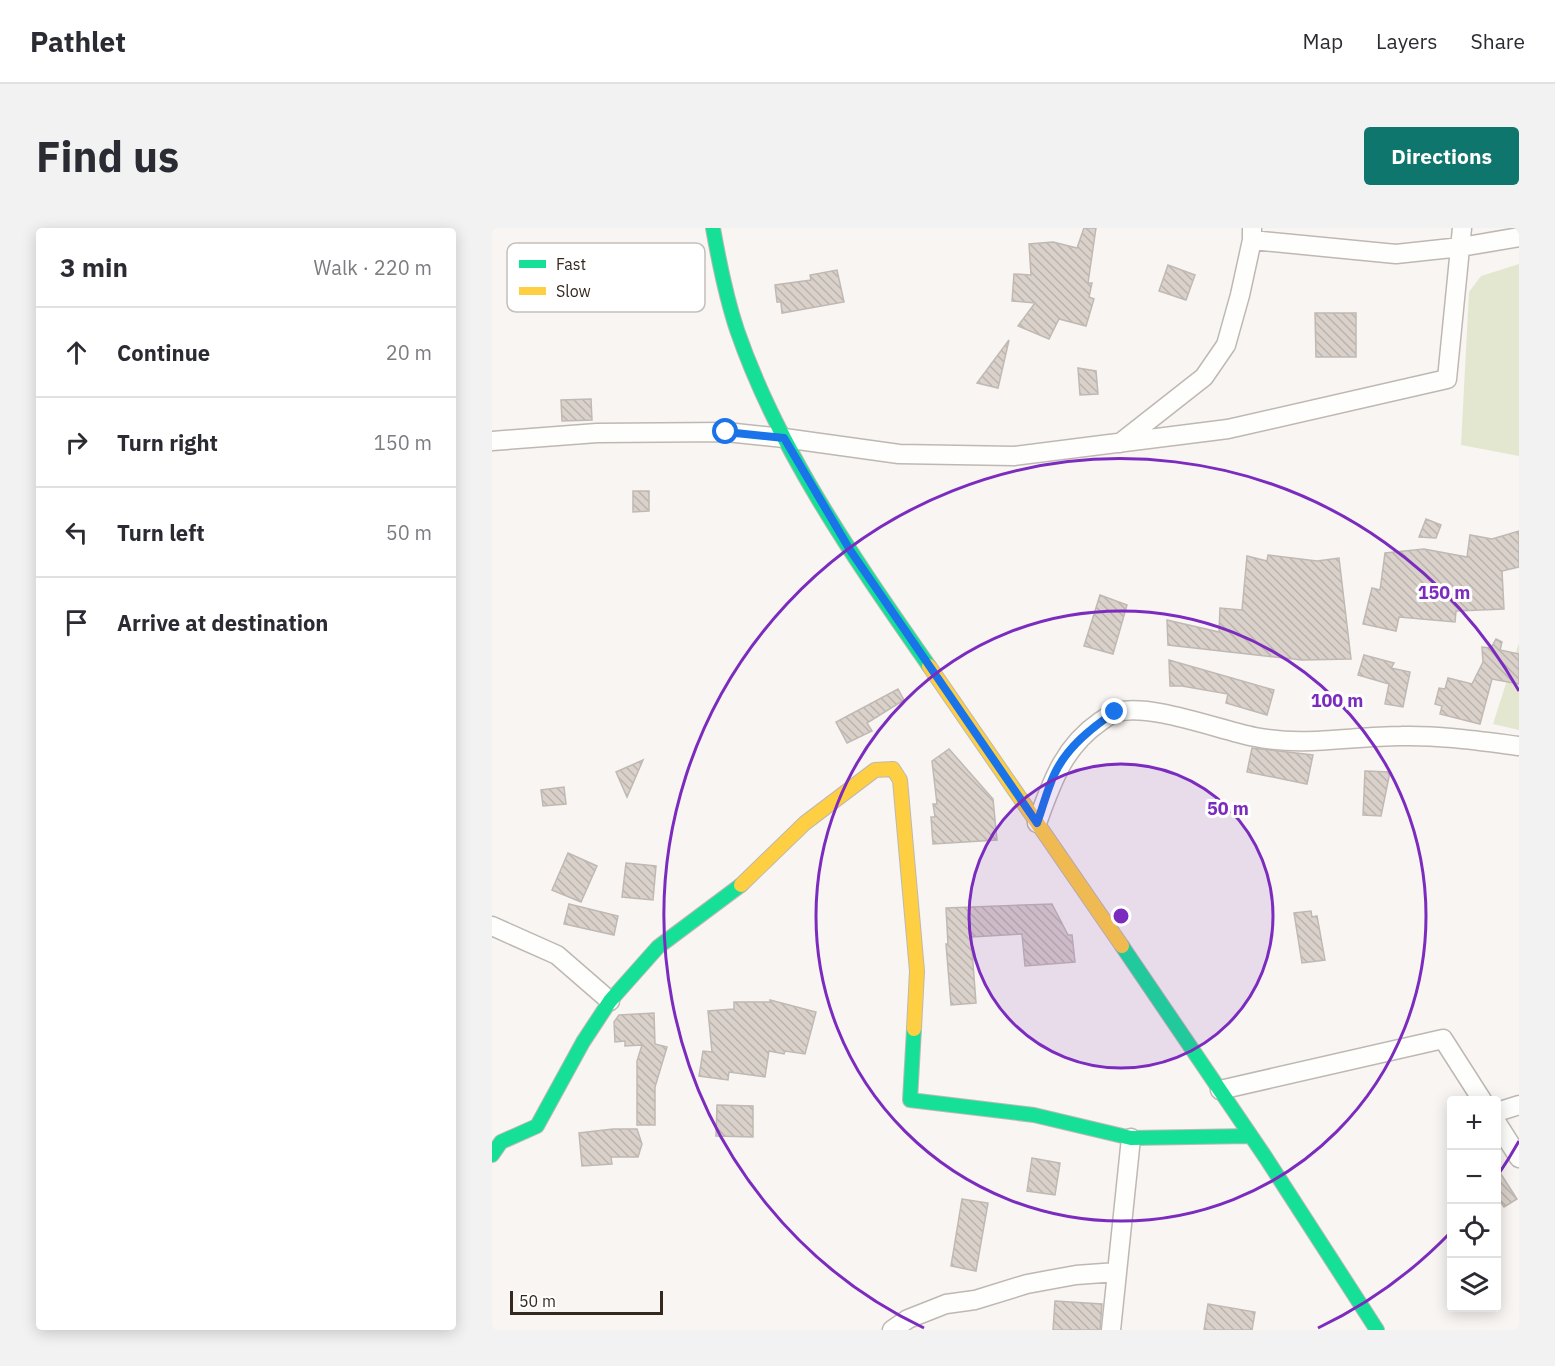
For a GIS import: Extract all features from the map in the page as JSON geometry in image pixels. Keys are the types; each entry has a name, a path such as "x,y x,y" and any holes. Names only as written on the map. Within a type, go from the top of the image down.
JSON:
{"main road":[{"path":"713,228 731,310 758,380 784,438 850,550 1220,1090 1377,1330"},
{"path":"495,1144 537,1126 583,1042 610,1001 658,947 750,878 805,823 875,770 893,770 900,780 917,971 910,1100 1034,1115 1131,1138 1251,1136"}],"street":[{"path":"492,441 597,432 726,432 899,454 1014,456 1228,429 1447,379 1462,228"},
{"path":"1120,443 1204,377 1226,345 1240,295 1252,234 1396,254 1461,247 1519,237"},
{"path":"1037,823 1054,774 1065,756 1092,727 1115,712 1138,709 1256,738 1293,742 1401,736 1519,746"},
{"path":"492,926 557,956 610,1001"},
{"path":"1220,1090 1443,1039 1479,1096"},
{"path":"1501,1111 1519,1105"},
{"path":"1501,1129 1519,1158"},
{"path":"1112,1330 1131,1138"},
{"path":"892,1330 908,1319 946,1305 975,1300 1027,1284 1076,1275 1117,1272"}],"green space":[{"path":"1519,264 1519,456 1461,445 1469,292 1481,276"},
{"path":"1519,643 1519,730 1493,724"}],"building":[{"path":"1084,228 1096,228 1088,283 1092,283 1089,297 1094,299 1086,326 1059,319 1049,339 1018,326 1035,303 1012,301 1014,274 1031,275 1029,244 1053,242 1077,248"},
{"path":"1168,265 1195,275 1186,300 1159,291"},
{"path":"837,270 844,302 782,313 781,302 777,302 775,285 811,280 810,275"},
{"path":"1315,313 1356,313 1356,357 1316,357"},
{"path":"1009,340 998,388 977,383"},
{"path":"1078,368 1096,371 1098,394 1080,395"},
{"path":"591,399 592,420 562,421 561,400"},
{"path":"633,491 649,491 649,511 633,512"},
{"path":"1426,519 1441,525 1436,538 1419,537"},
{"path":"1519,531 1519,567 1502,571 1504,609 1456,611 1455,622 1399,617 1396,631 1363,624 1372,588 1380,590 1385,553 1424,549 1467,557 1470,535 1492,539"},
{"path":"1268,555 1317,561 1339,558 1351,659 1302,660 1168,645 1167,620 1219,632 1220,608 1242,610 1247,556 1267,561"},
{"path":"1100,595 1127,605 1113,654 1084,646"},
{"path":"1496,639 1502,642 1500,650 1519,654 1519,684 1492,679 1480,724 1440,714 1442,706 1435,704 1439,688 1445,689 1448,678 1472,684 1483,662 1482,647 1491,648"},
{"path":"1364,655 1394,663 1391,668 1410,672 1403,707 1385,704 1389,684 1358,675"},
{"path":"1169,660 1274,690 1267,715 1226,703 1228,694 1170,686"},
{"path":"898,689 904,700 867,723 872,731 847,743 836,722"},
{"path":"1252,748 1313,755 1307,784 1247,772"},
{"path":"949,749 993,799 997,840 933,844 931,817 935,817 933,804 937,804 932,761"},
{"path":"643,760 627,797 616,772"},
{"path":"1365,771 1390,772 1381,816 1363,815"},
{"path":"564,787 566,804 543,806 541,790"},
{"path":"568,853 597,866 581,902 552,890"},
{"path":"626,863 656,866 653,900 622,897"},
{"path":"569,904 618,916 614,935 564,924"},
{"path":"1052,904 1068,935 1072,935 1075,962 1025,966 1022,934 971,937 976,1003 951,1005 946,944 948,944 946,908"},
{"path":"1311,911 1312,917 1317,916 1325,960 1302,963 1294,913"},
{"path":"770,1000 816,1012 805,1054 769,1051 765,1077 729,1072 728,1080 699,1076 703,1051 712,1052 708,1011 734,1009 734,1002 770,1002"},
{"path":"654,1013 655,1044 667,1047 655,1087 655,1125 637,1125 637,1061 642,1045 625,1046 625,1041 615,1042 614,1022 619,1015"},
{"path":"717,1105 753,1106 753,1137 716,1136"},
{"path":"637,1129 642,1144 638,1157 611,1157 612,1164 582,1166 579,1133"},
{"path":"1032,1158 1060,1163 1055,1195 1027,1191"},
{"path":"1501,1174 1517,1199 1504,1207 1501,1203"},
{"path":"962,1199 988,1203 976,1271 951,1266"},
{"path":"1055,1301 1102,1304 1100,1330 1053,1330"},
{"path":"1208,1304 1255,1312 1252,1330 1204,1330"}],"traffic: fast":[{"path":"713,228 729,305 754,375 774,419 847,546 929,666"},
{"path":"492,1155 501,1142 537,1126 583,1042 610,1001 658,947 741,885"},
{"path":"1122,946 1266,1158 1377,1330"},
{"path":"914,1029 910,1100 1034,1115 1131,1138 1251,1136"}],"traffic: slow":[{"path":"929,666 1122,946"},
{"path":"741,885 805,823 875,770 893,769 900,780 917,971 914,1029"}],"route":[{"path":"726,432 784,438 850,550 1037,823 1054,774 1065,756 1092,727 1115,712"}]}
